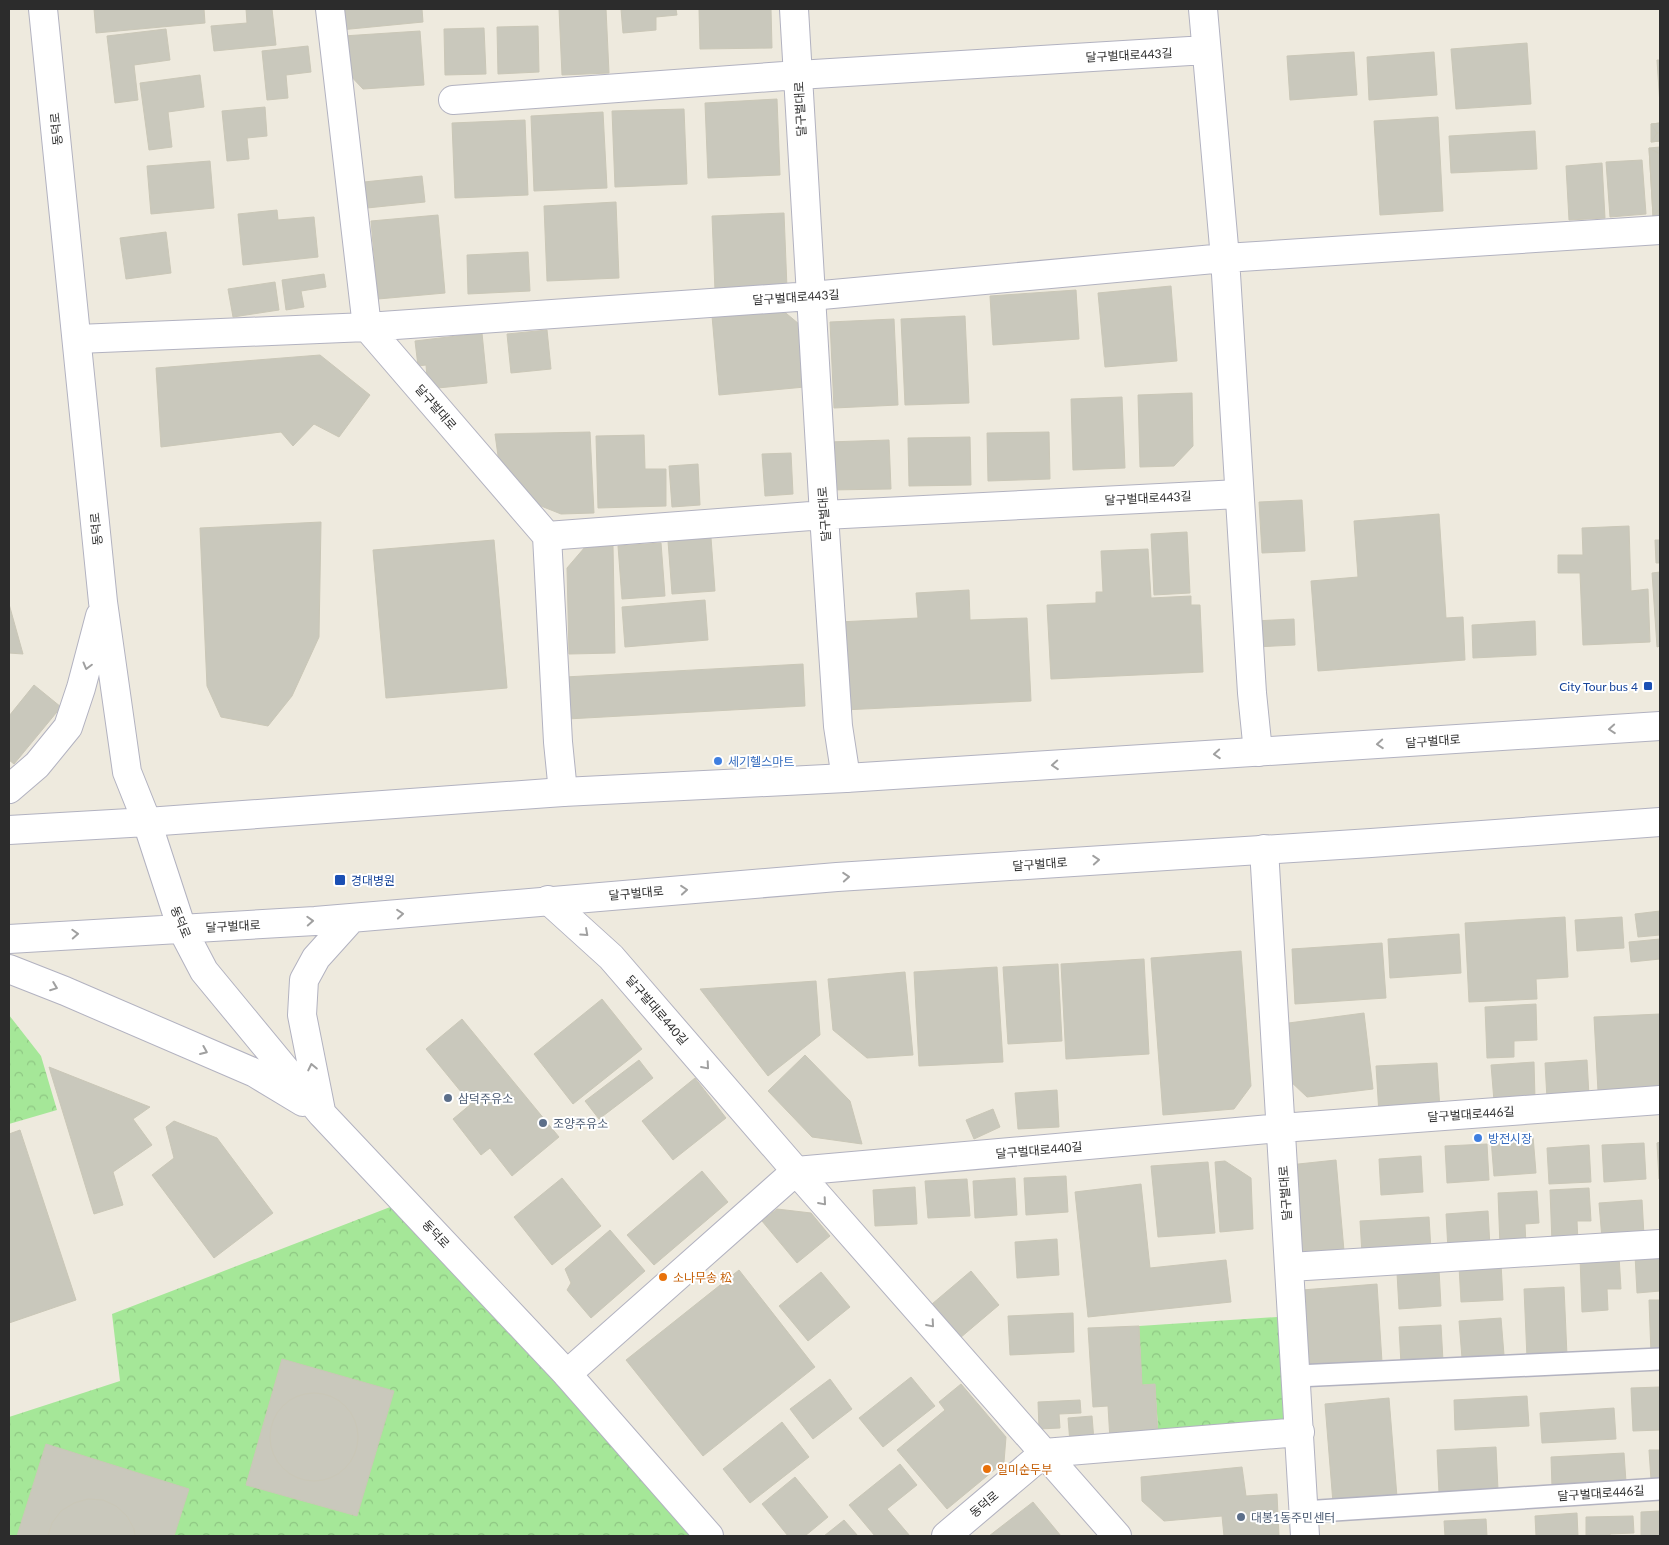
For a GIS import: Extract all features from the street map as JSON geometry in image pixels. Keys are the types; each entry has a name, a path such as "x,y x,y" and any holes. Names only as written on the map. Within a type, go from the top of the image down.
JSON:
{"street":[{"name":"동덕로","path":"43,9 78,338 103,602 127,772 147,822 182,929 204,971 322,1114 568,1374 709,1536"},
{"path":"78,338 366,327 330,9"},
{"name":"달구벌대로","path":"794,9 838,726 846,778"},
{"path":"1203,9 1225,258 1252,693 1258,752"},
{"name":"달구벌대로443길","path":"453,100 798,75 1206,50"},
{"name":"달구벌대로443길","path":"366,327 811,296 1225,258 1660,230"},
{"name":"달구벌대로","path":"366,327 547,536"},
{"name":"달구벌대로443길","path":"547,536 824,515 1239,494"},
{"path":"547,536 558,742 563,792"},
{"path":"9,789 37,765 68,727 81,688 103,602"},
{"name":"달구벌대로","path":"9,830 563,792 846,778 1660,726"},
{"name":"달구벌대로","path":"9,938 352,918 837,877 1660,822"},
{"name":"달구벌대로","path":"1264,849 1297,1376 1304,1524"},
{"name":"달구벌대로440길","path":"548,900 612,957 796,1172 1117,1536"},
{"path":"322,1114 302,1015 304,980 316,958 352,918"},
{"path":"9,969 65,991 255,1073 322,1114"},
{"name":"달구벌대로446길","path":"1281,1128 1660,1100"},
{"name":"달구벌대로440길","path":"796,1172 1281,1128"},
{"path":"568,1374 796,1172"},
{"path":"1290,1267 1660,1244"},
{"path":"1044,1453 1300,1432"},
{"name":"동덕로","path":"946,1536 1044,1453"}],"lane":[{"path":"1297,1376 1660,1359"},
{"name":"달구벌대로446길","path":"1304,1524 1660,1489"}],"green space":[{"path":"9,1015 41,1056 57,1110 9,1124"},
{"path":"398,1204 709,1536 9,1536 9,1417 120,1381 112,1314"},
{"path":"1293,1316 1300,1432 1159,1443 1155,1384 1142,1385 1139,1326"}],"building":[{"path":"94,9 204,9 205,23 96,33"},
{"path":"246,9 272,9 276,45 214,51 211,26 247,23"},
{"path":"339,9 422,9 423,22 340,30"},
{"path":"559,9 606,9 609,73 562,75"},
{"path":"621,9 676,9 677,15 656,17 656,30 623,33"},
{"path":"699,9 771,9 772,48 700,49"},
{"path":"538,26 539,72 498,74 497,27"},
{"path":"484,28 486,74 445,75 444,29"},
{"path":"166,29 170,60 134,65 138,100 115,103 107,36"},
{"path":"420,31 424,85 363,89 346,71 343,36"},
{"path":"1527,43 1531,104 1456,109 1451,49"},
{"path":"308,46 311,72 286,75 288,98 267,100 262,51"},
{"path":"1354,52 1357,95 1290,100 1287,56"},
{"path":"1434,52 1437,95 1369,100 1367,57"},
{"path":"1657,60 1660,60 1660,105"},
{"path":"200,75 204,107 168,112 172,147 149,150 140,83"},
{"path":"777,99 780,175 708,178 705,103"},
{"path":"265,107 267,136 247,138 249,159 227,161 222,111"},
{"path":"684,109 687,184 615,187 612,111"},
{"path":"603,112 607,188 534,191 531,116"},
{"path":"1438,117 1443,211 1380,215 1374,121"},
{"path":"525,120 528,195 455,198 452,123"},
{"path":"1660,123 1660,141 1651,142 1651,124"},
{"path":"1660,123 1660,133 1657,133 1651,124"},
{"path":"1535,131 1537,169 1451,173 1449,136"},
{"path":"1657,133 1660,133 1660,141 1651,142"},
{"path":"1660,147 1660,215 1653,216 1649,148"},
{"path":"1649,148 1660,154 1660,208 1653,216"},
{"path":"1642,160 1646,214 1610,217 1606,162"},
{"path":"210,161 214,208 151,214 147,166"},
{"path":"1602,163 1605,218 1569,220 1566,166"},
{"path":"422,176 425,202 367,208 364,182"},
{"path":"616,202 619,278 547,281 544,206"},
{"path":"277,210 278,220 314,217 318,257 243,265 238,214"},
{"path":"784,213 787,288 715,291 712,216"},
{"path":"438,215 445,293 378,299 371,221"},
{"path":"166,232 171,273 126,279 120,238"},
{"path":"528,252 530,291 468,294 467,255"},
{"path":"324,274 326,287 301,291 304,307 286,310 282,280"},
{"path":"275,282 279,310 233,317 228,289"},
{"path":"1171,286 1177,361 1105,367 1098,293"},
{"path":"1076,290 1079,339 993,345 990,296"},
{"path":"781,309 799,324 805,387 719,395 712,316"},
{"path":"965,316 969,403 905,405 901,319"},
{"path":"894,319 898,405 834,408 830,322"},
{"path":"547,330 551,369 511,373 507,334"},
{"path":"482,333 487,383 428,389 426,365 418,366 415,341"},
{"path":"320,355 370,395 339,437 314,424 293,446 281,432 161,447 156,368"},
{"path":"1192,393 1193,446 1174,466 1140,467 1138,395"},
{"path":"1122,397 1125,468 1073,470 1071,399"},
{"path":"590,432 594,513 561,514 531,502 499,463 495,434"},
{"path":"1049,432 1050,479 988,481 987,433"},
{"path":"644,435 645,469 666,469 666,506 598,508 596,436"},
{"path":"970,437 971,485 909,486 908,438"},
{"path":"889,440 891,489 829,490 828,442"},
{"path":"791,453 793,494 765,496 762,454"},
{"path":"698,464 700,505 672,507 669,466"},
{"path":"1302,500 1305,551 1262,553 1259,502"},
{"path":"1439,514 1446,618 1463,617 1465,660 1318,671 1311,581 1358,577 1354,521"},
{"path":"321,522 319,637 292,696 268,726 221,717 207,686 200,528"},
{"path":"1629,526 1631,591 1648,589 1650,642 1583,645 1580,573 1558,573 1558,555 1583,555 1582,528"},
{"path":"1187,532 1190,593 1154,595 1151,534"},
{"path":"711,538 715,591 672,594 668,541"},
{"path":"494,540 507,688 386,698 373,550"},
{"path":"1655,540 1660,540 1660,563 1656,563"},
{"path":"661,543 665,596 622,599 618,546"},
{"path":"613,546 615,653 569,654 567,568 585,547"},
{"path":"1148,549 1151,598 1191,596 1191,605 1200,605 1203,672 1051,679 1047,605 1096,603 1096,592 1103,592 1101,551"},
{"path":"1660,572 1660,646 1657,647 1652,573"},
{"path":"969,590 970,620 1027,618 1031,701 843,710 839,622 918,618 916,593"},
{"path":"705,600 708,640 625,647 622,607"},
{"path":"9,604 23,654 9,653"},
{"path":"1294,619 1295,645 1255,647 1254,621"},
{"path":"1535,621 1536,655 1473,658 1472,625"},
{"path":"803,664 805,706 567,719 565,677"},
{"path":"34,685 61,707 14,764 9,760 9,716"},
{"path":"1660,911 1660,935 1638,937 1635,914"},
{"path":"1565,917 1568,977 1536,979 1537,999 1469,1002 1465,923"},
{"path":"1622,917 1624,948 1577,951 1575,920"},
{"path":"1459,934 1461,973 1390,978 1388,939"},
{"path":"1660,939 1660,959 1631,962 1629,942"},
{"path":"1382,943 1386,998 1295,1004 1292,949"},
{"path":"1241,951 1251,1086 1234,1109 1163,1115 1151,958"},
{"path":"1144,959 1149,1054 1066,1059 1061,964"},
{"path":"1058,964 1062,1041 1008,1044 1003,967"},
{"path":"997,967 1003,1062 919,1066 914,972"},
{"path":"905,972 913,1055 867,1058 833,1030 828,979"},
{"path":"816,981 820,1035 768,1076 700,989"},
{"path":"602,999 642,1049 573,1104 534,1054"},
{"path":"1536,1004 1537,1040 1514,1041 1514,1057 1487,1058 1485,1007"},
{"path":"1364,1013 1373,1089 1307,1097 1288,1079 1281,1024"},
{"path":"1660,1014 1660,1087 1598,1091 1594,1017"},
{"path":"462,1019 559,1137 512,1176 490,1148 481,1155 453,1119 471,1104 426,1049"},
{"path":"805,1055 850,1101 862,1144 812,1137 768,1091"},
{"path":"639,1060 653,1078 599,1119 585,1101"},
{"path":"1587,1060 1589,1096 1547,1099 1545,1063"},
{"path":"1534,1062 1535,1099 1494,1101 1491,1065"},
{"path":"1437,1063 1440,1110 1379,1114 1376,1066"},
{"path":"49,1067 150,1107 133,1119 152,1145 113,1172 123,1205 94,1214"},
{"path":"695,1078 726,1118 673,1160 642,1121"},
{"path":"1057,1090 1059,1127 1018,1129 1015,1093"},
{"path":"993,1109 1000,1127 974,1139 966,1120"},
{"path":"174,1121 217,1138 273,1213 214,1258 152,1175 174,1158 166,1127"},
{"path":"20,1130 76,1300 9,1323 9,1134"},
{"path":"1533,1136 1536,1173 1494,1176 1491,1139"},
{"path":"1660,1142 1660,1179 1659,1179 1657,1143"},
{"path":"1644,1143 1646,1179 1604,1182 1602,1145"},
{"path":"1487,1144 1489,1180 1447,1183 1445,1146"},
{"path":"1589,1145 1591,1182 1549,1184 1547,1148"},
{"path":"1421,1156 1423,1192 1381,1195 1379,1159"},
{"path":"1336,1160 1344,1251 1297,1255 1289,1165"},
{"path":"1225,1161 1251,1178 1253,1229 1220,1232 1215,1162"},
{"path":"1208,1162 1215,1233 1158,1237 1151,1166"},
{"path":"702,1171 728,1202 654,1265 627,1235"},
{"path":"1066,1176 1068,1212 1026,1215 1024,1178"},
{"path":"562,1178 601,1226 552,1265 514,1217"},
{"path":"1015,1178 1017,1215 975,1218 973,1181"},
{"path":"967,1179 970,1216 928,1218 925,1181"},
{"path":"1141,1184 1150,1268 1226,1260 1231,1302 1088,1317 1075,1192"},
{"path":"915,1187 917,1224 875,1226 873,1190"},
{"path":"1589,1188 1591,1221 1577,1221 1578,1242 1552,1243 1550,1190"},
{"path":"1537,1191 1539,1223 1525,1224 1526,1245 1500,1246 1498,1193"},
{"path":"1642,1200 1644,1236 1602,1239 1599,1203"},
{"path":"777,1209 811,1213 830,1236 797,1263 762,1221"},
{"path":"1488,1211 1490,1247 1448,1250 1446,1214"},
{"path":"1429,1217 1431,1250 1362,1254 1360,1221"},
{"path":"610,1230 645,1271 591,1318 567,1290 571,1283 565,1269"},
{"path":"1057,1239 1059,1275 1017,1278 1015,1242"},
{"path":"1660,1253 1660,1291 1637,1293 1635,1255"},
{"path":"1619,1256 1621,1289 1607,1289 1608,1310 1582,1312 1580,1258"},
{"path":"1501,1263 1503,1300 1461,1302 1459,1266"},
{"path":"739,1270 815,1367 703,1456 626,1360"},
{"path":"1439,1270 1441,1306 1399,1309 1397,1273"},
{"path":"971,1271 999,1305 960,1338 932,1304"},
{"path":"821,1272 850,1307 808,1341 779,1306"},
{"path":"1377,1284 1382,1362 1307,1367 1302,1290"},
{"path":"1564,1287 1567,1356 1527,1358 1524,1289"},
{"path":"1649,1300 1660,1300 1660,1353 1651,1354"},
{"path":"1073,1313 1074,1352 1010,1355 1008,1316"},
{"path":"1501,1318 1504,1355 1462,1358 1459,1321"},
{"path":"1441,1325 1443,1361 1401,1364 1399,1327"},
{"path":"1139,1326 1142,1385 1155,1384 1158,1437 1110,1440 1108,1406 1093,1407 1088,1328"},
{"path":"282,1359 394,1391 357,1516 246,1485"},
{"path":"911,1377 935,1406 883,1447 859,1418"},
{"path":"830,1379 852,1409 813,1439 790,1409"},
{"path":"961,1384 1006,1437 1004,1462 947,1509 897,1450 945,1410 939,1402"},
{"path":"1660,1387 1660,1430 1633,1431 1631,1388"},
{"path":"305,1393 323,1393 339,1400 351,1412 358,1428 358,1446 351,1462 339,1474 323,1481 305,1481 289,1474 277,1462 270,1446 270,1428 277,1412 289,1400"},
{"path":"1527,1396 1529,1426 1455,1430 1454,1400"},
{"path":"1389,1398 1397,1497 1333,1503 1325,1404"},
{"path":"1080,1400 1081,1413 1059,1414 1060,1428 1039,1429 1038,1402"},
{"path":"1614,1408 1616,1439 1542,1443 1540,1413"},
{"path":"1092,1416 1094,1441 1070,1443 1068,1418"},
{"path":"782,1422 809,1457 750,1503 723,1469"},
{"path":"46,1444 189,1489 174,1536 17,1536"},
{"path":"1496,1447 1498,1490 1439,1493 1437,1450"},
{"path":"1649,1450 1660,1450 1660,1480 1651,1480"},
{"path":"1624,1453 1626,1482 1552,1487 1551,1457"},
{"path":"900,1464 917,1485 887,1509 910,1536 875,1536 849,1505"},
{"path":"1242,1467 1246,1496 1277,1494 1279,1536 1224,1536 1222,1516 1164,1521 1142,1501 1141,1477"},
{"path":"795,1477 828,1517 805,1536 788,1536 762,1504"},
{"path":"88,1499 103,1500 116,1506 127,1516 134,1529 135,1536 48,1536 52,1523 61,1511 74,1503"},
{"path":"1033,1502 1061,1536 989,1536"},
{"path":"1660,1511 1660,1536 1641,1536 1641,1512"},
{"path":"1577,1513 1578,1536 1536,1536 1535,1516"},
{"path":"1633,1516 1634,1533 1586,1536 1586,1517"},
{"path":"1486,1519 1487,1536 1445,1536 1444,1521"},
{"path":"844,1520 858,1536 824,1536"}],"place":[{"name":"City Tour bus 4","path":"1648,686"},
{"name":"세기헬스마트","path":"718,761"},
{"name":"경대병원","path":"340,880"},
{"name":"삼덕주유소","path":"448,1098"},
{"name":"조양주유소","path":"543,1123"},
{"name":"방전시장","path":"1478,1138"},
{"name":"소나무송 松","path":"663,1277"},
{"name":"일미순두부","path":"987,1469"},
{"name":"대봉1동주민센터","path":"1241,1517"}]}
